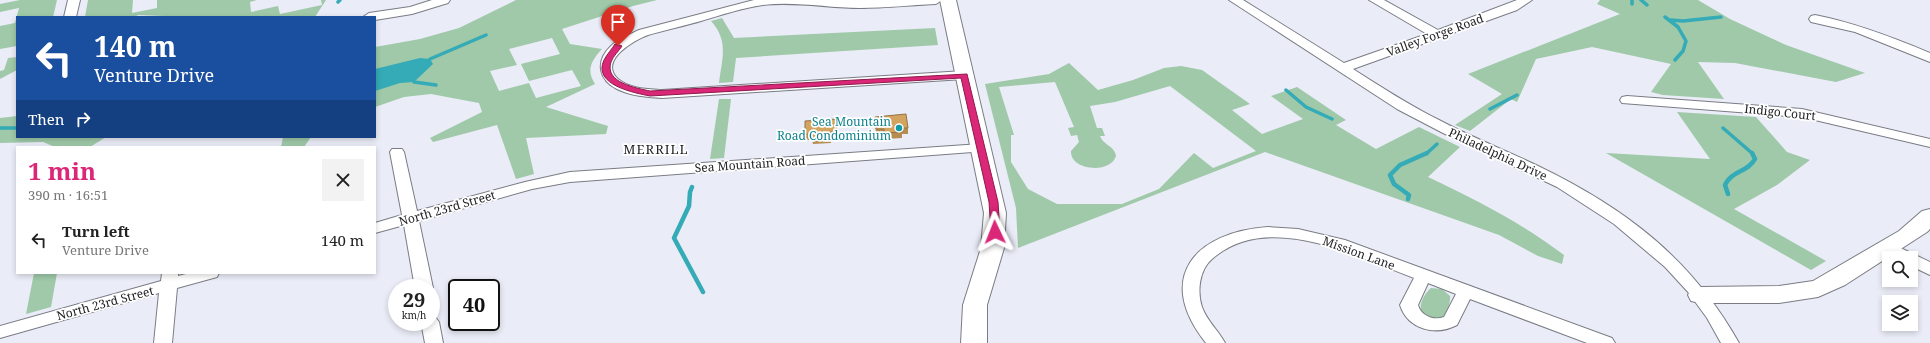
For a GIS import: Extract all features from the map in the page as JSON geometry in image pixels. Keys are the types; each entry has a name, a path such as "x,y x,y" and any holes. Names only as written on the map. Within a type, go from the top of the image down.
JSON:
{"street":[{"path":"70,16 74,0"},
{"path":"375,16 412,10 444,0"},
{"path":"936,0 864,4 786,0 752,3 636,35 614,50 606,66 611,78 623,87 643,93 662,94 964,75"},
{"path":"948,0 993,202 995,232 990,260 976,300 977,337"},
{"name":"Philadelphia Drive","path":"1235,0 1420,116 1535,170 1591,201 1644,240 1672,265 1700,295 1730,343"},
{"path":"1375,0 1436,34"},
{"name":"Valley Forge Road","path":"1343,68 1517,5 1526,0"},
{"path":"1815,19 1832,21 1861,30 1930,58"},
{"name":"Indigo Court","path":"1627,100 1802,113 1930,143"},
{"name":"Sea Mountain Road","path":"520,187 582,176 981,148"},
{"path":"397,152 422,279"},
{"name":"North 23rd Street","path":"376,228 520,187"},
{"path":"1700,295 1776,294 1807,291 1832,281 1888,247 1916,229 1930,216"},
{"name":"Mission Lane","path":"1216,343 1202,326 1194,312 1190,298 1190,282 1192,273 1202,259 1214,248 1230,239 1264,232 1285,232 1339,244 1465,292 1606,343"},
{"path":"1888,247 1895,251"},
{"path":"1918,263 1930,269"},
{"name":"North 23rd Street","path":"0,332 169,279 204,274"},
{"path":"1423,276 1409,305 1412,314 1424,322 1440,325 1451,322 1465,292"},
{"path":"163,343 169,279"},
{"path":"432,331 434,343"}],"green space":[{"path":"20,0 57,0 53,16 17,16 19,8 0,12 0,4"},
{"path":"88,0 133,0 132,13 157,8 157,0 257,0 250,2 251,12 278,6 280,14 322,5 321,0 326,0 316,16 85,16"},
{"path":"516,0 657,0 633,6 562,29 570,44 602,49 595,58 590,70 595,84 546,107 608,126 606,134 526,138 534,174 516,179 497,125 433,142 430,138 482,112 479,103 431,94 404,97 376,107 376,47 420,39 459,28","holes":["552,38 560,54 521,64 529,81 572,70 581,86 536,98 529,83 499,91 490,71 517,65 509,49"]},
{"path":"1600,0 1698,0 1730,19 1786,45 1865,73 1836,82 1735,63 1698,62 1724,99 1663,95 1651,92 1671,64 1592,47 1536,59 1517,102 1511,99 1470,131 1455,125 1502,94 1468,74 1620,14 1597,4"},
{"path":"722,18 734,38 935,28 938,45 736,58 733,82 719,83 723,50 717,28 711,21"},
{"path":"16,19 16,46 0,49 0,26 15,23"},
{"path":"16,57 16,71 0,79 0,71 4,70 8,58"},
{"path":"1069,63 1098,90 1133,80 1164,68 1181,66 1202,70 1250,104 1232,110 1262,134 1303,119 1271,96 1297,87 1346,120 1336,125 1376,149 1419,127 1460,147 1428,177 1515,222 1548,243 1564,255 1562,264 1538,256 1499,235 1265,152 1018,248 1016,208 985,84 1049,74","holes":["1055,82 1074,127 1068,128 1071,136 1077,135 1079,142 1071,151 1072,158 1077,163 1091,168 1107,166 1113,162 1116,156 1114,150 1104,142 1100,136 1105,136 1102,128 1097,128 1090,106 1115,102 1170,86 1256,151 1213,168 1194,153 1159,189 1122,204 1057,204 1028,189 1011,162 1011,135 1014,135 999,87"]},
{"path":"719,99 731,99 724,158 710,159"},
{"path":"1677,112 1756,117 1787,152 1810,160 1777,185 1734,209 1826,261 1811,270 1606,153 1710,159"},
{"path":"16,116 16,138 104,138 92,146 53,146 43,142 0,143 0,118"},
{"path":"283,138 310,138 305,146 281,146"},
{"path":"34,274 57,274 51,307 26,314"},
{"path":"1431,288 1442,289 1450,296 1448,309 1440,319 1428,317 1421,311 1423,298"}],"water":[{"path":"420,58 430,59 433,64 414,82 400,83 376,91 376,69"}],"building":[{"path":"906,114 908,128 901,128 902,132 884,133 884,129 876,129 875,117"},
{"path":"836,119 837,132 830,132 830,137 812,138 812,134 805,134 805,121"}],"waterway":[{"path":"1641,0 1647,5"},
{"path":"1665,17 1678,27 1686,41 1683,51 1675,60"},
{"path":"1671,20 1683,21 1721,17"},
{"path":"430,59 486,35"},
{"path":"414,82 436,85"},
{"path":"1286,90 1306,107 1332,119"},
{"path":"1490,109 1517,95"},
{"path":"0,128 16,128"},
{"path":"1723,128 1752,153"},
{"path":"1426,154 1437,144"},
{"path":"1408,199 1409,195 1394,184 1390,175 1400,165 1427,153"},
{"path":"1728,194 1725,185 1731,177 1752,163 1755,159 1752,153"},
{"path":"692,187 689,206 674,238 703,292"}],"place":[{"name":"Sea Mountain Road Condominium","path":"899,128"}],"district":[{"name":"MERRILL","path":"656,149"}],"route":[{"path":"618,46 608,60 606,66 608,75 617,84 623,87 650,94 673,94 964,75 993,202 996,224 995,232"}]}
